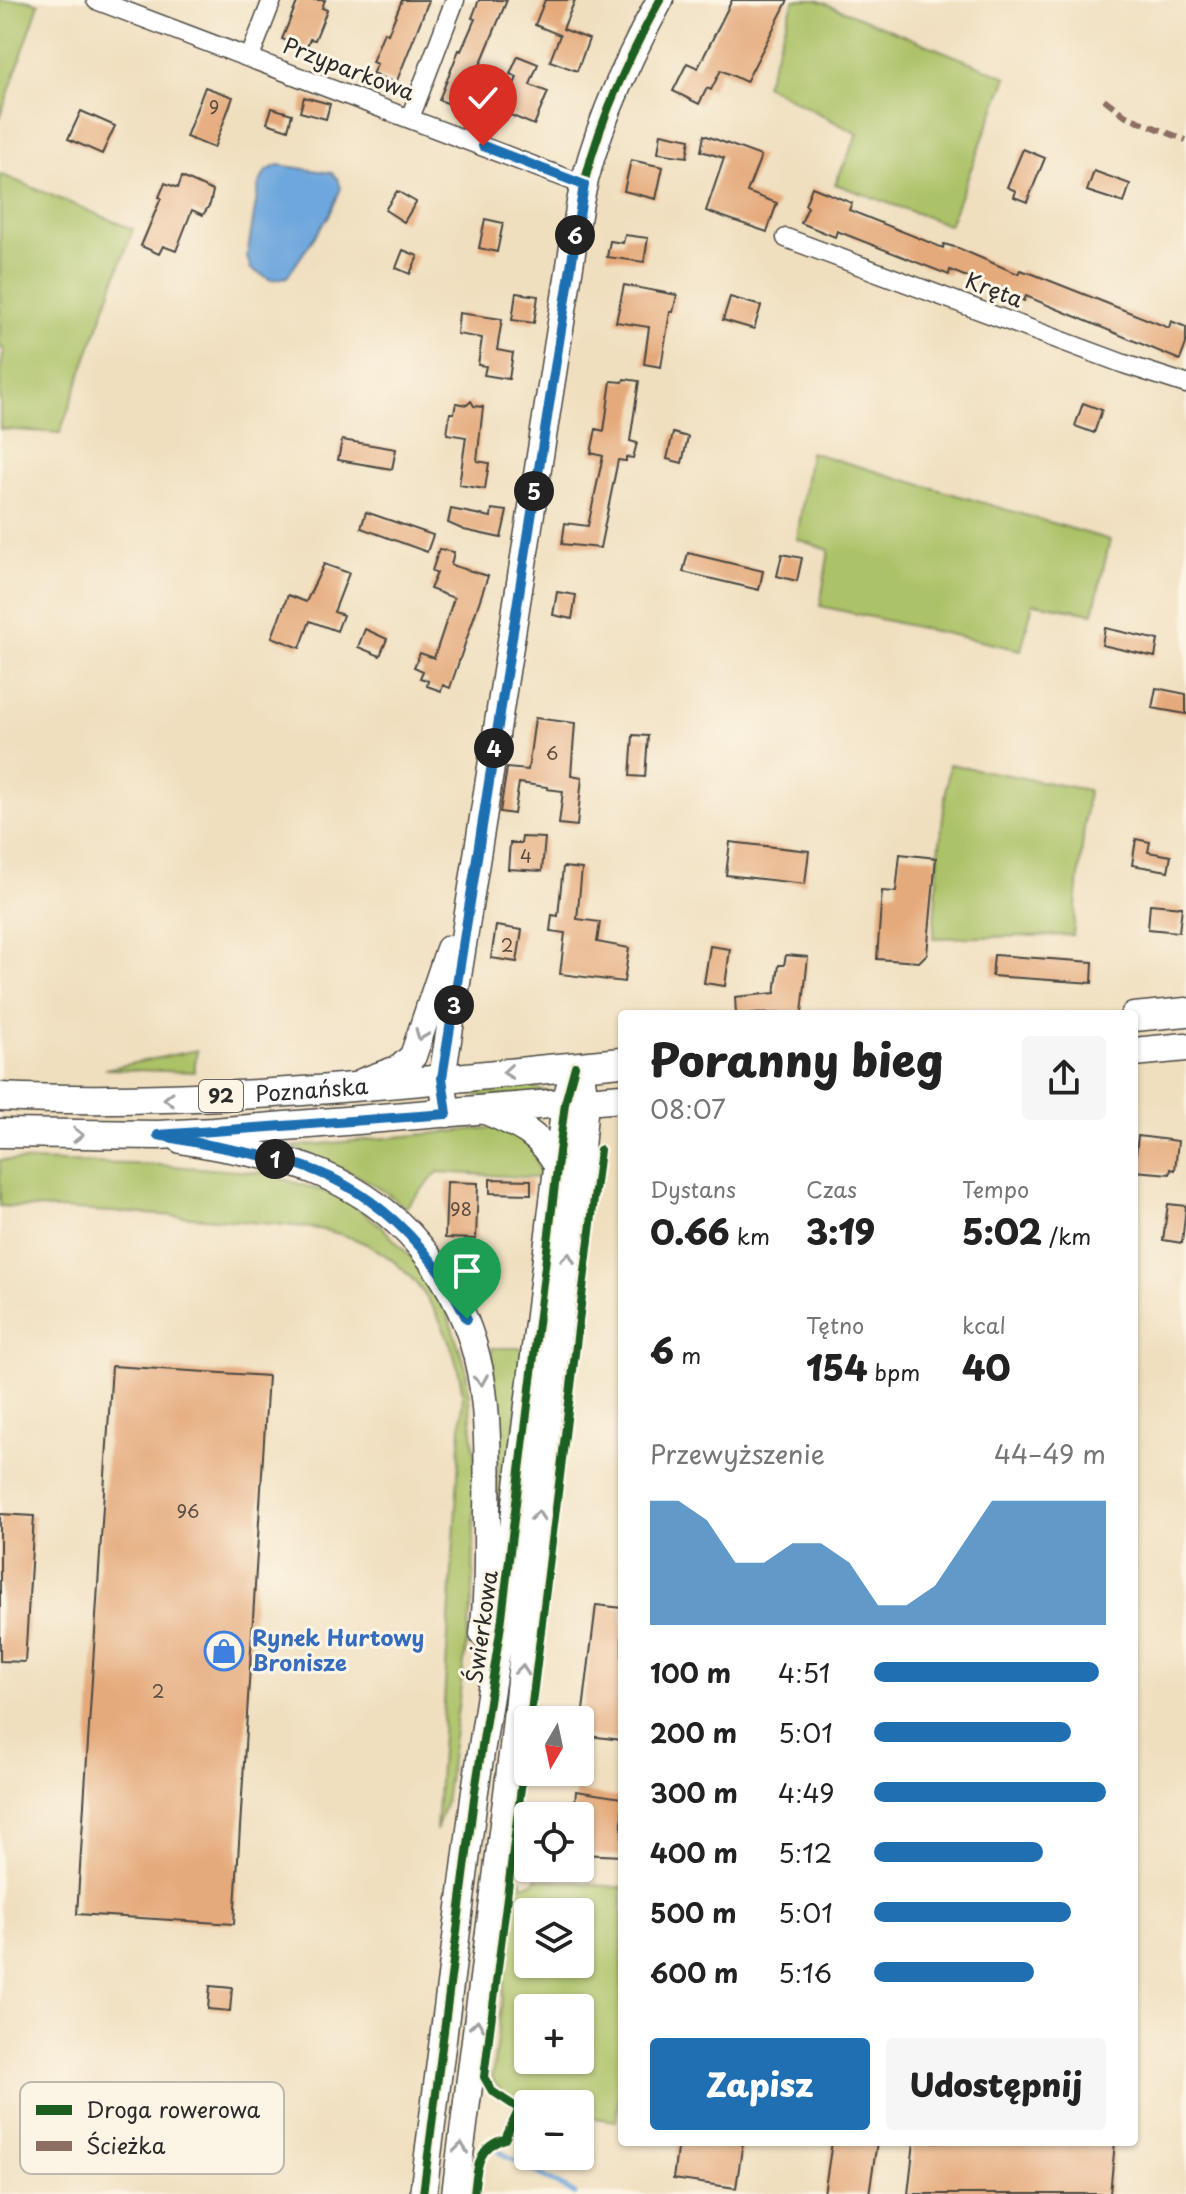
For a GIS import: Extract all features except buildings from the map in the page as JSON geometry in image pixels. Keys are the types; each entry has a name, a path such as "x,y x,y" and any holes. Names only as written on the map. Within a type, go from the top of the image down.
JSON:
{"main road":[{"path":"1138,1017 1186,1012"},
{"path":"1138,1052 1186,1047"},
{"name":"Poznańska","path":"0,1097 76,1101 180,1099 618,1062"},
{"name":"Poznańska","path":"0,1133 158,1135 618,1098"}],"street":[{"name":"Przyparkowa","path":"96,0 584,185"},
{"path":"250,57 272,0"},
{"path":"410,118 455,0"},
{"path":"447,1114 442,1078 584,185 613,101 637,43 660,0"},
{"name":"Kręta","path":"786,238 1124,364 1186,384"},
{"path":"348,1087 400,1068 413,1056 477,853"},
{"name":"Świerkowa","path":"423,2194 558,1167 583,1080 575,1066"},
{"name":"Świerkowa","path":"455,2194 513,1747 548,1414 575,1102"},
{"path":"483,1110 531,1133 548,1147 558,1167"},
{"path":"158,1135 292,1163 355,1191 385,1211 411,1236 453,1290 467,1319 476,1351 482,1382 488,1457 484,1623 473,1736 475,1791"}],"green space":[{"path":"0,0 29,0 39,4 0,118"},
{"path":"794,0 817,0 1007,77 949,225 835,184 858,134 765,85"},
{"path":"0,174 133,229 60,433 0,429 0,373 4,349 0,348"},
{"path":"810,452 1110,540 1093,613 1033,603 1021,650 820,606 829,550 797,539"},
{"path":"949,764 1088,790 1073,935 933,938"},
{"path":"197,1050 194,1072 105,1069"},
{"path":"525,1085 552,1093 482,1097 467,1092"},
{"path":"500,1127 531,1142 541,1178 438,1172 405,1208 366,1180 291,1147"},
{"path":"0,1160 159,1165 263,1173 343,1197 381,1226 422,1269 446,1310 466,1368 475,1462 473,1595 445,1804 436,1831 463,1394 451,1347 430,1303 416,1283 379,1251 331,1232 290,1225 187,1216 0,1206"},
{"path":"492,1348 523,1348 497,1582 498,1418"},
{"path":"517,1882 522,1882 522,1885 574,1882 618,1887 616,2121 594,2118 594,2090 514,2090 514,2100 503,2094 492,2078 514,1903 514,1978 594,1978 594,1898 515,1898"}],"water":[{"path":"278,165 332,173 341,188 330,214 287,277 271,280 251,269 247,257 259,184 266,171"}],"waterway":[{"path":"500,2152 575,2194"}],"marked path":[{"path":"1104,99 1126,116 1186,140"}],"cycle path":[{"path":"447,1114 442,1078 580,202 612,98 660,0"},
{"path":"423,2194 475,1791 501,1625 565,1103 575,1066"},
{"path":"532,1706 600,1150"},
{"path":"474,2194 480,2160 489,2147 505,2139 519,2109 492,2091 484,2077 521,1786"}],"place":[{"name":"Rynek Hurtowy Bronisze","path":"224,1651"}],"route":[{"path":"467,1319 453,1290 411,1236 385,1211 355,1191 292,1163 158,1135 447,1114 442,1078 584,185 483,146"}]}
